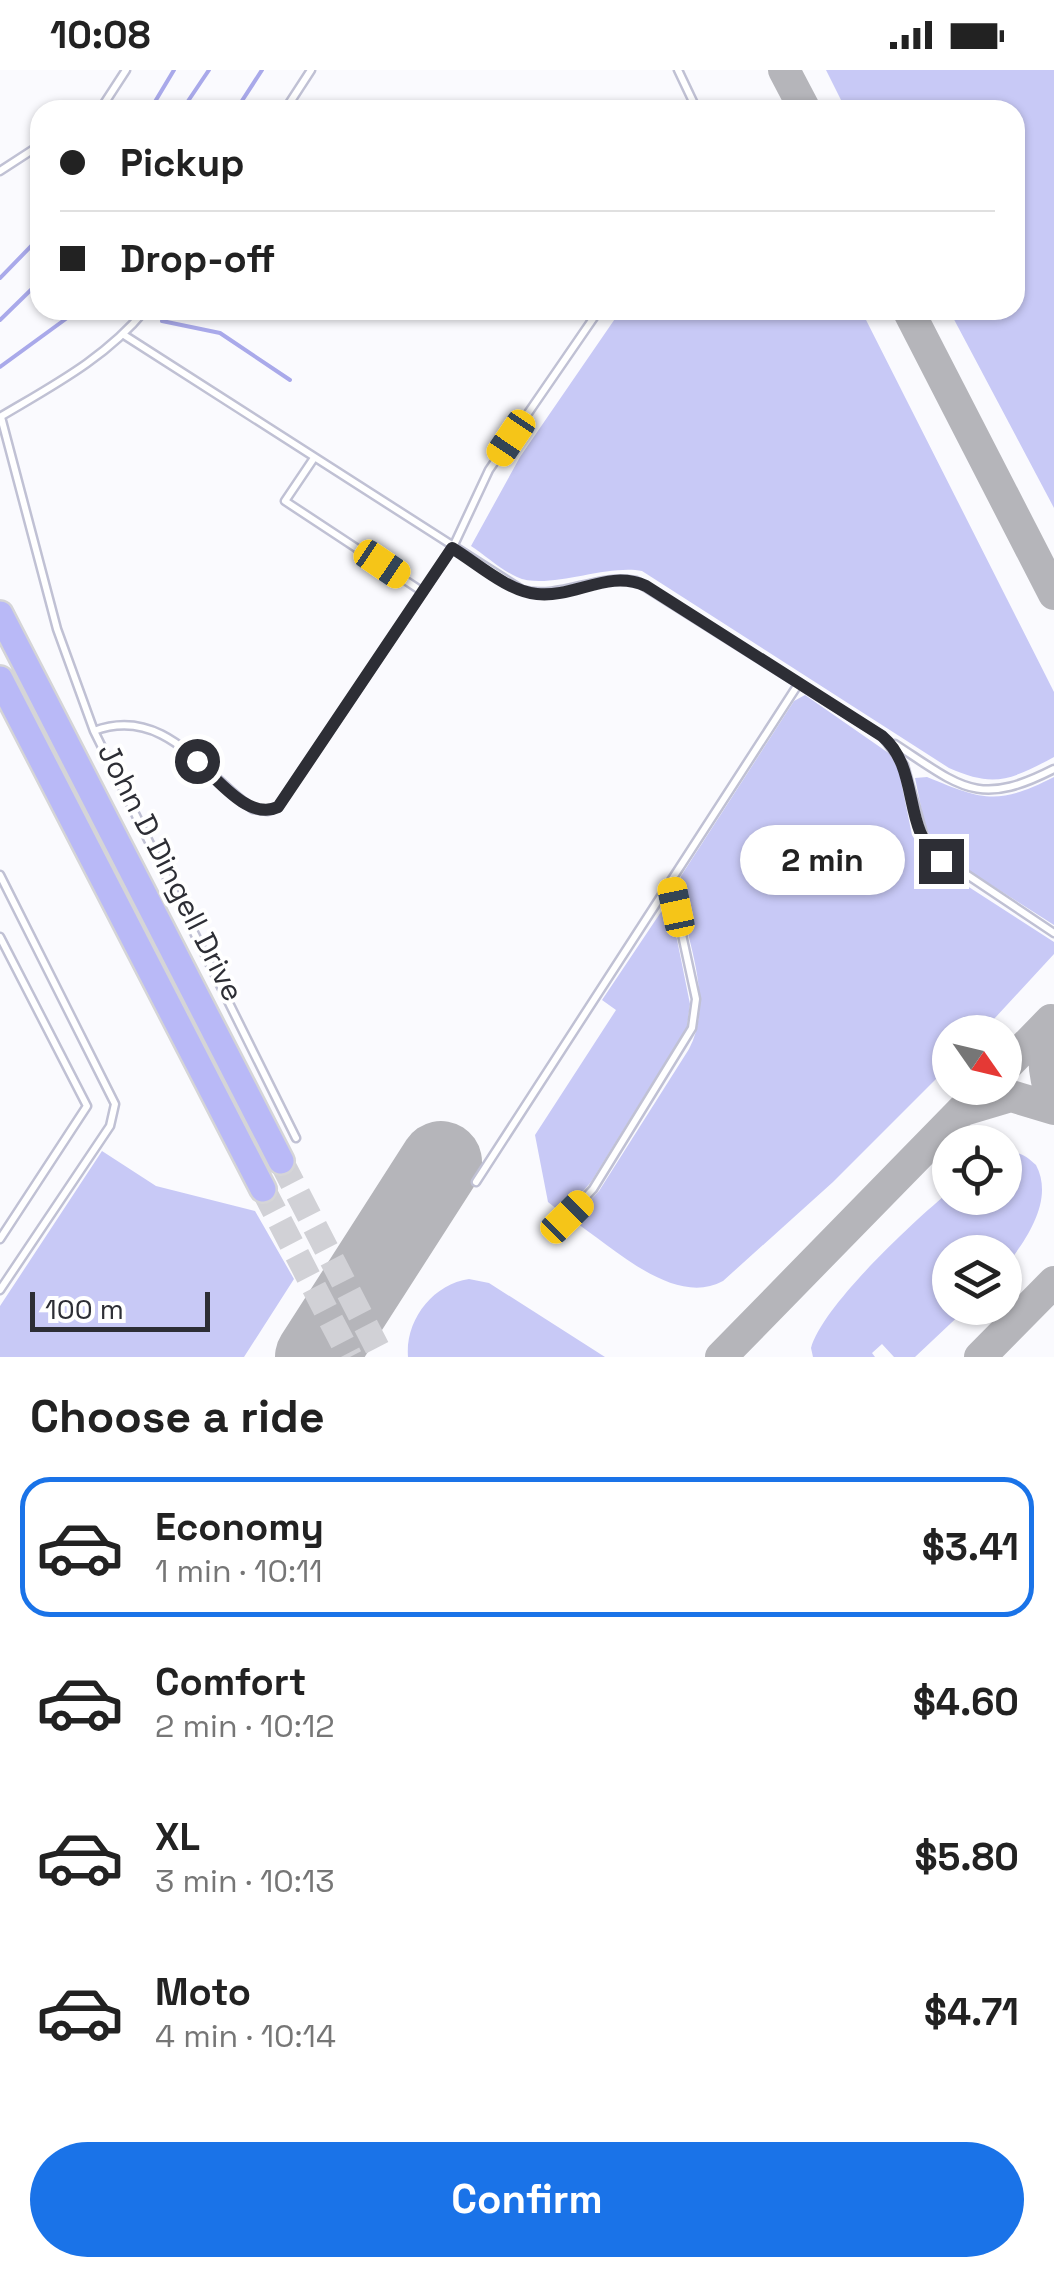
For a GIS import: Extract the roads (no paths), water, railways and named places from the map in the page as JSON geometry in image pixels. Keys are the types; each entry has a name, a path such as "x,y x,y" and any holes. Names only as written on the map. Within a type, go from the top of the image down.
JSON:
{"highway":[{"path":"0,590 66,736"},
{"name":"John D Dingell Drive","path":"0,614 281,1161"},
{"path":"0,679 263,1189"}],"lane":[{"path":"106,100 126,70"},
{"path":"291,100 310,70"},
{"path":"678,70 693,100"},
{"path":"0,171 30,152"},
{"path":"137,320 85,366 0,417 57,628 94,731 128,809 296,1138"},
{"path":"94,731 118,724 165,734 246,804 268,812 284,800 452,548 489,470 591,320"},
{"path":"124,335 512,586 535,594 611,579 636,581 967,788 1012,789 1054,769"},
{"path":"314,458 286,501 423,592"},
{"path":"476,1182 800,683"},
{"path":"882,736 904,765 927,848 1054,933"},
{"path":"0,875 116,1104 110,1126 0,1290"},
{"path":"567,1217 593,1190 692,1028 696,999 671,883"},
{"path":"0,937 88,1106 0,1239"}],"waterway":[{"path":"156,100 174,70"},
{"path":"189,100 209,70"},
{"path":"242,100 262,70"},
{"path":"0,278 30,247"},
{"path":"0,320 30,291"},
{"path":"0,367 64,320"},
{"path":"162,321 220,333 290,380"}],"tunnel":[{"path":"281,1161 382,1357"},
{"path":"263,1189 350,1357"}]}
